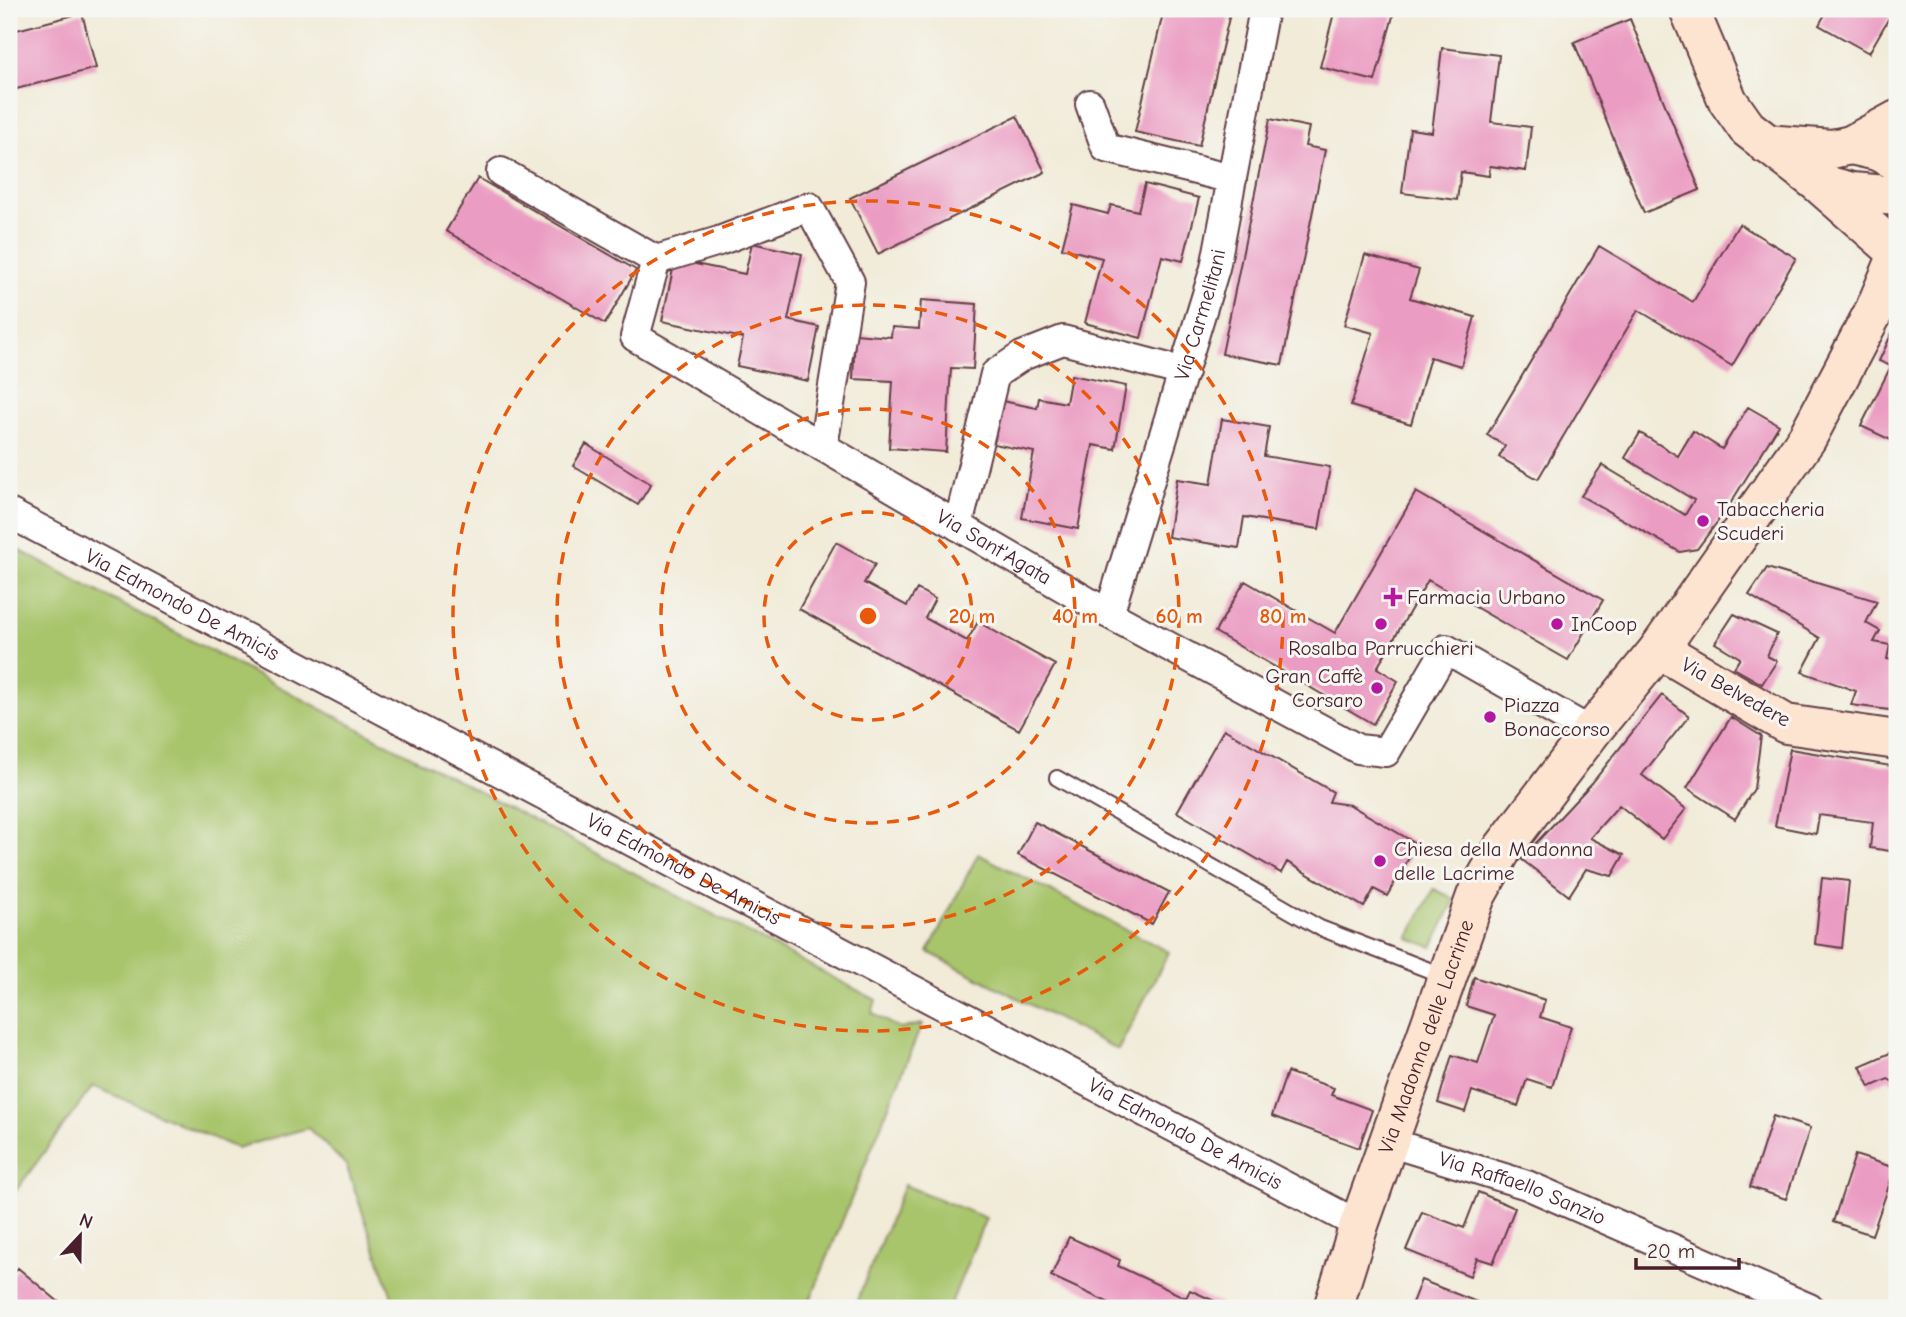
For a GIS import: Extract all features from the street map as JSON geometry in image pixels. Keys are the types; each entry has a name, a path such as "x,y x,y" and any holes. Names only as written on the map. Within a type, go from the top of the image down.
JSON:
{"main road":[{"path":"1689,9 1728,101 1747,128 1816,182 1897,252"},
{"path":"1766,144 1832,149 1851,145 1897,120"},
{"path":"1851,145 1877,151 1897,161"},
{"path":"1816,182 1852,191 1897,197"},
{"name":"Via Madonna delle Lacrime","path":"1333,1308 1359,1225 1476,896 1503,848 1591,732 1659,649 1807,438 1875,309 1897,257"},
{"name":"Via Belvedere","path":"1659,649 1786,724 1897,740"}],"street":[{"name":"Via Carmelitani","path":"1109,614 1215,268 1264,9"},
{"path":"1090,104 1106,148 1232,179"},
{"path":"501,172 656,260 719,242 809,207 850,282 823,447"},
{"name":"Via Sant'Agata","path":"656,260 635,337 1109,614 1358,749 1386,752 1446,649 1591,732"},
{"path":"958,526 995,374 1022,356 1063,340 1184,372"},
{"name":"Via Edmondo De Amicis","path":"9,513 1359,1225"},
{"name":"Via Raffaello Sanzio","path":"1388,1142 1527,1185 1809,1308"}],"lane":[{"path":"1056,778 1320,928 1447,977"}],"green space":[{"path":"9,545 876,1000 872,1013 900,1029 922,1024 807,1308 396,1308 346,1165 308,1128 236,1148 93,1086 9,1200"},
{"path":"978,854 1169,952 1118,1050 928,952"},
{"path":"1434,889 1455,899 1432,947 1408,938"},
{"path":"904,1185 986,1218 949,1308 854,1308"}],"building":[{"path":"1164,9 1231,9 1199,146 1135,132"},
{"path":"1335,9 1395,9 1375,81 1320,67"},
{"path":"1828,9 1894,9 1869,53 1819,25"},
{"path":"82,13 96,68 9,91 9,32"},
{"path":"1630,19 1700,190 1644,213 1574,42"},
{"path":"1442,48 1499,55 1491,122 1531,127 1526,171 1490,166 1489,176 1461,172 1457,200 1402,193 1410,129 1432,132"},
{"path":"1017,116 1045,172 878,254 850,198"},
{"path":"1270,119 1309,127 1305,146 1325,150 1282,365 1222,354"},
{"path":"478,178 636,270 605,324 446,231"},
{"path":"1145,184 1199,198 1183,261 1162,256 1141,338 1085,323 1102,258 1062,248 1073,205 1108,214 1111,205 1138,211"},
{"path":"1739,224 1796,258 1732,366 1638,310 1538,479 1499,457 1505,446 1487,435 1599,246 1693,302"},
{"path":"752,243 802,254 788,320 819,327 808,381 737,366 743,338 662,321 675,260 745,274"},
{"path":"1365,255 1419,270 1410,298 1475,317 1461,366 1430,357 1411,424 1351,406 1373,333 1344,325"},
{"path":"921,300 977,304 973,369 951,368 946,452 889,448 893,381 853,379 855,334 891,337 892,327 919,329"},
{"path":"1897,322 1897,443 1861,426 1891,366 1879,361"},
{"path":"1071,375 1126,386 1115,449 1093,445 1078,529 1022,518 1034,452 994,444 1002,401 1037,408 1039,398 1066,403"},
{"path":"1748,407 1779,425 1727,509 1697,549 1680,552 1581,496 1602,465 1685,515 1694,500 1625,458 1640,433 1678,456 1693,431 1722,449"},
{"path":"1222,419 1269,427 1264,456 1330,467 1319,529 1244,517 1239,548 1168,537 1177,479 1211,484"},
{"path":"586,444 651,484 638,505 573,466"},
{"path":"1416,492 1603,600 1568,660 1428,580 1377,668 1398,681 1373,724 1215,632 1245,581 1335,633"},
{"path":"836,542 875,564 864,583 907,606 917,589 935,599 925,618 967,641 978,622 1055,665 1019,730 799,609"},
{"path":"1767,568 1877,601 1866,623 1880,631 1874,642 1890,645 1887,659 1897,661 1897,711 1851,705 1856,691 1802,672 1820,638 1749,595"},
{"path":"1734,614 1777,634 1767,656 1777,661 1762,684 1734,668 1740,658 1715,643"},
{"path":"1662,695 1689,716 1642,775 1686,809 1662,839 1619,805 1590,838 1624,855 1612,876 1586,869 1569,896 1521,859 1592,783"},
{"path":"1731,717 1761,736 1754,789 1735,819 1687,788"},
{"path":"1224,729 1333,792 1329,802 1350,805 1417,844 1387,896 1374,889 1364,907 1287,862 1281,873 1177,812"},
{"path":"1790,749 1897,767 1897,852 1870,848 1873,822 1819,815 1816,834 1775,826"},
{"path":"1035,822 1169,892 1152,924 1018,855"},
{"path":"1822,878 1849,881 1842,948 1815,944"},
{"path":"1474,977 1545,1000 1540,1017 1571,1027 1552,1087 1527,1079 1518,1106 1472,1091 1465,1112 1438,1103 1452,1055 1478,1063 1494,1015 1466,1006"},
{"path":"1897,1050 1897,1084 1888,1079 1870,1087 1860,1066"},
{"path":"1287,1072 1334,1088 1331,1095 1372,1110 1359,1148 1272,1116"},
{"path":"1773,1116 1810,1128 1786,1199 1750,1187"},
{"path":"1855,1155 1895,1168 1872,1235 1833,1222"},
{"path":"1478,1192 1515,1208 1493,1263 1477,1258 1470,1276 1406,1250 1422,1212 1464,1228"},
{"path":"1069,1237 1120,1260 1118,1266 1186,1298 1190,1290 1230,1308 1120,1308 1051,1276"},
{"path":"18,1268 66,1308 9,1308 14,1297 9,1293 9,1279"},
{"path":"1421,1280 1492,1308 1410,1308"}],"place":[{"name":"Tabaccheria Scuderi","path":"1703,521"},
{"name":"Farmacia Urbano","path":"1393,597"},
{"name":"Rosalba Parrucchieri","path":"1381,624"},
{"name":"InCoop","path":"1557,624"},
{"name":"Gran Caffè Corsaro","path":"1377,688"},
{"name":"Piazza Bonaccorso","path":"1490,717"},
{"name":"Chiesa della Madonna delle Lacrime","path":"1380,861"}]}
